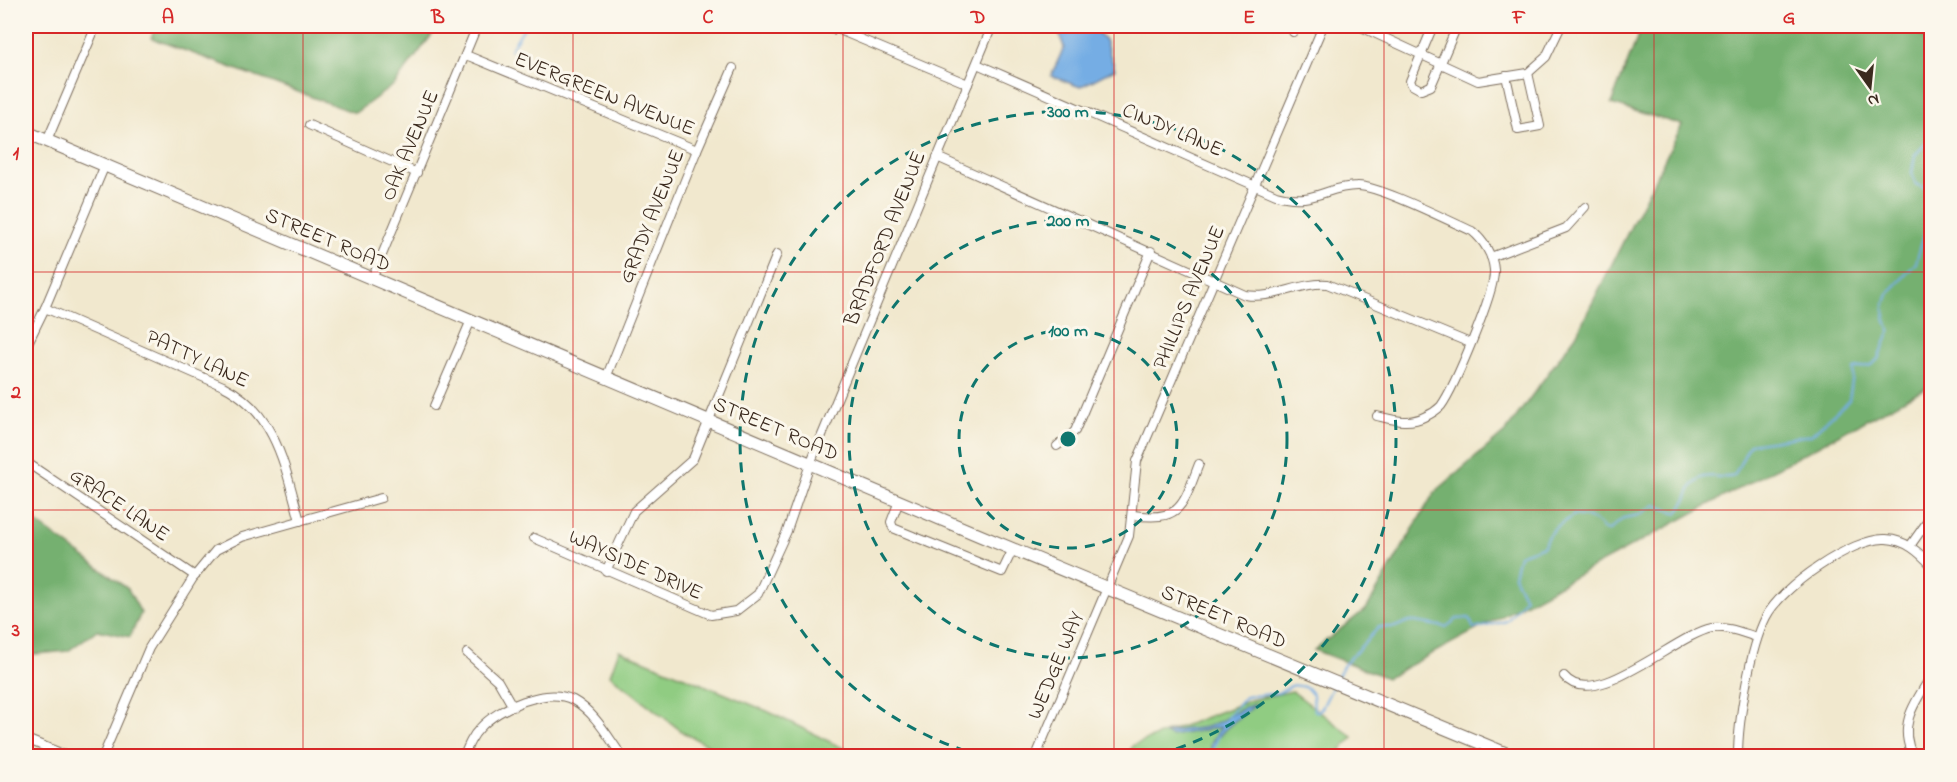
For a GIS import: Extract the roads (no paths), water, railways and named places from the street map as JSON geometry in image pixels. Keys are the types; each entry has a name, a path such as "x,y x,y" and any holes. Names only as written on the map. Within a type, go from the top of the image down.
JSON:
{"main road":[{"name":"STREET ROAD","path":"26,132 810,464 1512,756"}],"street":[{"path":"47,141 96,26"},
{"name":"OAK AVENUE","path":"372,279 477,26"},
{"name":"BRADFORD AVENUE","path":"810,464 992,26"},
{"name":"PHILLIPS AVENUE","path":"1108,589 1129,536 1137,461 1323,26"},
{"path":"1359,26 1478,81 1528,73 1546,57 1561,26"},
{"path":"1433,26 1410,81 1416,88 1427,90 1431,86 1457,26"},
{"path":"818,28 838,30 968,84"},
{"name":"EVERGREEN AVENUE","path":"466,55 697,150"},
{"name":"CINDY LANE","path":"976,64 1256,184 1276,195 1300,200 1349,187 1369,187 1472,231 1481,238 1491,257"},
{"name":"GRADY AVENUE","path":"606,378 697,150 733,68"},
{"path":"1506,76 1518,130 1540,126 1528,73"},
{"path":"309,125 417,173"},
{"path":"937,157 1215,279 1245,295 1256,297 1315,283 1327,284 1470,342"},
{"path":"26,347 45,308 105,165"},
{"path":"1377,416 1408,421 1434,412 1440,406 1453,383 1493,285 1491,257 1566,228 1585,207"},
{"path":"1057,447 1075,430 1151,251"},
{"path":"606,571 628,519 642,502 689,465 777,254"},
{"name":"PATTY LANE","path":"45,308 213,382 245,399 262,417 275,438 300,520"},
{"path":"434,406 471,320"},
{"name":"GRACE LANE","path":"26,462 195,576"},
{"name":"WAYSIDE DRIVE","path":"534,538 711,615 744,607 763,587 787,531 810,464"},
{"path":"1133,515 1164,517 1174,512 1188,492 1199,465"},
{"path":"103,756 149,648 195,576 222,546 242,537 381,498"},
{"path":"899,501 891,522 893,528 1002,572 1013,549"},
{"path":"1910,546 1932,515"},
{"path":"1738,756 1738,736 1757,637 1776,601 1792,584 1811,571 1877,539 1896,540 1910,546 1932,566"},
{"name":"WEDGE WAY","path":"1036,756 1108,589"},
{"path":"1564,676 1575,686 1596,686 1694,635 1713,628 1729,629 1757,637"},
{"path":"466,653 498,681 513,707"},
{"path":"1913,756 1906,737 1908,716 1932,675"},
{"path":"464,756 471,740 481,727 513,707 545,694 573,700 595,719 622,756"},
{"path":"26,739 68,756"},
{"path":"411,756 424,756"}],"water":[{"path":"1062,26 1093,27 1105,40 1115,69 1080,87 1051,76 1064,47 1059,33"},
{"path":"1257,704 1221,733 1213,748 1213,756 1211,756 1211,743 1221,727 1171,736 1165,734 1206,727"}],"waterway":[{"path":"510,50 525,26"},
{"path":"1932,112 1929,140 1915,155 1912,173 1916,184 1925,188 1932,201"},
{"path":"1337,678 1343,666 1379,627 1395,627 1409,621 1446,627 1457,619 1469,618 1474,629 1507,621 1525,598 1514,576 1519,555 1544,546 1552,531 1574,515 1591,519 1598,522 1603,529 1610,530 1623,518 1639,515 1655,505 1677,513 1696,481 1705,477 1734,476 1750,444 1811,435 1849,400 1854,369 1872,365 1878,359 1890,331 1885,319 1884,306 1888,294 1916,263 1932,208"},
{"path":"1227,718 1245,697 1278,693 1293,685 1306,687 1313,695 1314,710 1317,712 1322,708 1333,686"},
{"path":"1211,756 1218,737"}]}
